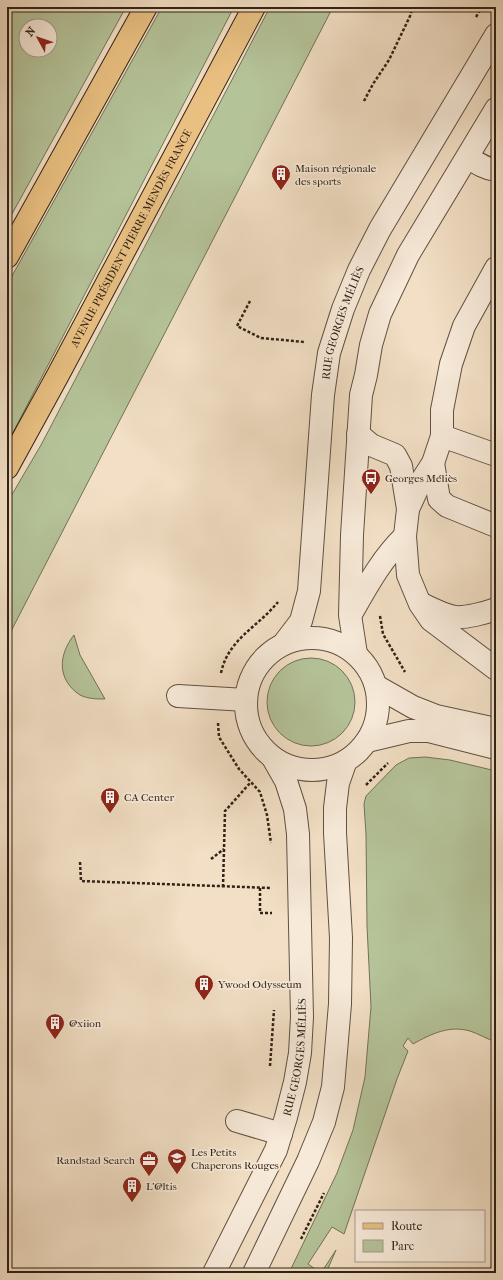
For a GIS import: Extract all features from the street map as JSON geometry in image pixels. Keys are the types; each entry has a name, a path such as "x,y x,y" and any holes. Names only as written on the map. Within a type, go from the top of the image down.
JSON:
{"main road":[{"path":"7,257 146,7"},
{"name":"AVENUE PRÉSIDENT PIERRE MENDÈS FRANCE","path":"7,468 62,368 254,7"}],"street":[{"name":"RUE GEORGES MÉLIÈS","path":"285,642 301,621 309,591 323,396 330,353 343,309 380,229 496,35"},
{"path":"356,654 350,615 352,535 360,395 366,375 371,345 380,314 408,255 496,109"},
{"path":"468,157 479,164 496,170"},
{"path":"408,509 420,483 433,463 442,436 442,410 451,364 464,326 496,268"},
{"path":"358,434 371,445 395,455 402,466 408,509 405,536 408,575 420,604 431,620 496,669"},
{"path":"442,436 496,455"},
{"path":"433,463 439,499 447,506 496,526"},
{"path":"350,615 374,575 394,547 405,536"},
{"path":"420,604 443,614 456,617 484,613 496,609"},
{"path":"254,1273 308,1161 324,1122 333,1087 340,1004 341,938 335,808 338,784 345,763 367,741 375,724 378,705 376,686 369,669 356,654 335,641 310,637 285,642 263,658 248,683 245,711 254,738 273,758 294,768 318,770 345,763"},
{"path":"376,686 413,707 436,716 496,729"},
{"path":"178,696 246,700"},
{"path":"367,741 409,731 429,731 496,748"},
{"name":"RUE GEORGES MÉLIÈS","path":"214,1273 276,1150 295,1082 300,1053 302,1017 298,834 295,808 286,781 273,758"},
{"path":"237,1121 281,1134"}],"path":[{"path":"364,101 389,60 412,7"},
{"path":"250,301 237,326 261,338 307,342"},
{"path":"223,887 225,811 251,782"},
{"path":"210,859 224,849"},
{"path":"80,862 81,881 272,888"},
{"path":"260,888 260,913 272,913"}],"green space":[{"path":"7,7 126,7 7,223"},
{"path":"162,7 234,7 7,444 7,285"},
{"path":"270,7 333,7 7,639 7,503 41,445"},
{"path":"74,635 80,655 105,699 89,698 80,695 72,689 67,682 62,667 63,659 65,651"},
{"path":"311,658 328,662 342,671 351,685 355,702 351,719 342,733 328,742 311,746 294,742 280,733 271,719 267,702 271,685 280,671 294,662"},
{"path":"425,757 450,760 496,771 496,1042 462,1029 440,1032 413,1044 408,1038 403,1046 408,1051 344,1234 332,1227 308,1264 321,1273 289,1273 337,1173 353,1130 365,1077 371,1007 367,926 366,834 364,804 366,796 396,765 409,758"},
{"path":"336,1250 326,1273 321,1273"}],"place":[{"name":"Maison régionale des sports","path":"281,191"},
{"name":"Georges Méliès","path":"371,495"},
{"name":"CA Center","path":"110,814"},
{"name":"Ywood Odysseum","path":"204,1001"},
{"name":"@xiion","path":"55,1040"},
{"name":"Les Petits Chaperons Rouges","path":"177,1175"},
{"name":"Randstad Search","path":"149,1177"},
{"name":"L'@ltis","path":"132,1203"}]}
